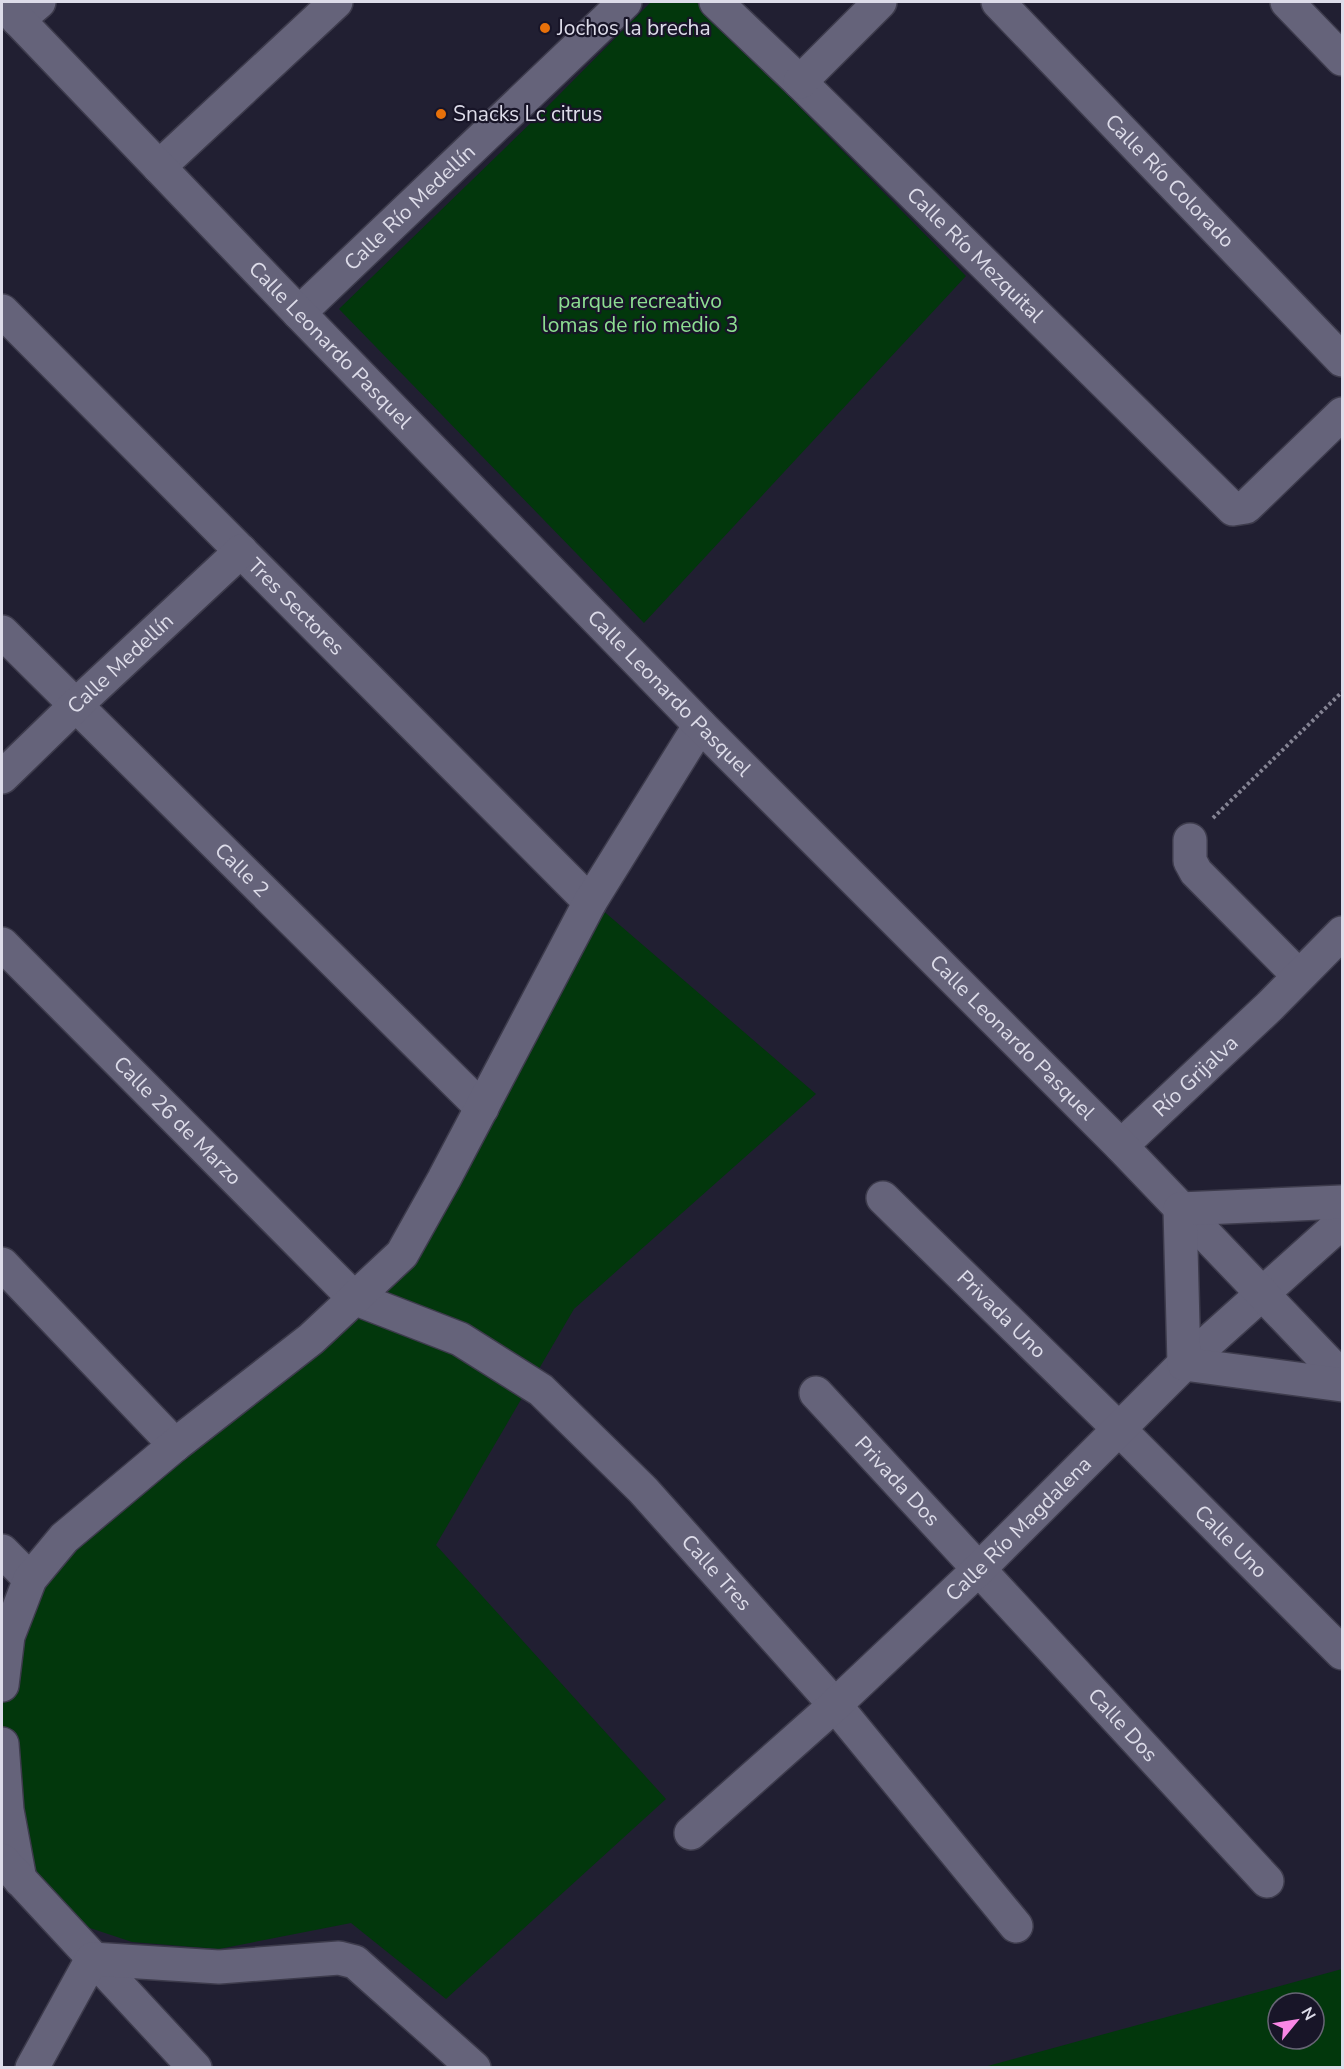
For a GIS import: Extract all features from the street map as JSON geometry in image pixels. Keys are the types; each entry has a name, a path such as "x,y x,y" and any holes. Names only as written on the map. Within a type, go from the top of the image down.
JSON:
{"street":[{"path":"159,167 336,2"},
{"name":"Calle Río Medellín","path":"299,313 625,2"},
{"name":"Calle Río Mezquital","path":"716,2 800,82 1233,510 1246,507 1342,414"},
{"path":"800,82 880,2"},
{"name":"Calle Río Colorado","path":"998,2 1342,360"},
{"path":"1287,2 1342,59"},
{"name":"Calle Leonardo Pasquel","path":"19,8 159,167 299,313 700,725 1121,1146 1342,1377"},
{"name":"Tres Sectores","path":"2,311 591,902"},
{"name":"Calle Medellín","path":"2,777 241,551"},
{"name":"Calle 2","path":"2,632 482,1108"},
{"path":"2,1685 8,1636 30,1580 64,1538 175,1445 311,1339 402,1254 591,902 700,725"},
{"path":"1191,840 1190,861 1196,872 1299,976"},
{"name":"Río Grijalva","path":"1121,1146 1270,1006 1342,933"},
{"name":"Calle 26 de Marzo","path":"2,944 354,1298"},
{"name":"Privada Uno","path":"883,1198 1120,1430"},
{"path":"1342,1202 1179,1209 1184,1364 1342,1385"},
{"name":"Calle Río Magdalena","path":"691,1833 835,1705 979,1569 1184,1364 1342,1222"},
{"path":"2,1264 175,1445"},
{"name":"Calle Tres","path":"354,1298 460,1339 540,1390 643,1490 835,1705 1016,1926"},
{"name":"Privada Dos","path":"816,1394 979,1569"},
{"name":"Calle Uno","path":"1120,1430 1342,1653"},
{"path":"2,1551 30,1580"},
{"name":"Calle Dos","path":"979,1569 1267,1881"},
{"path":"2,1744 11,1870 195,2067"},
{"path":"92,1959 219,1967 339,1958 355,1962 474,2067"},
{"path":"32,2067 92,1959"}],"path":[{"path":"1191,840 1342,692"}],"green space":[{"name":"parque recreativo lomas de rio medio 3","path":"651,2 696,2 966,276 644,623 339,309 538,116"},
{"path":"586,896 816,1094 574,1309 436,1545 666,1799 446,1999 351,1923 219,1949 132,1942 63,1919 12,1840 2,1775 2,1693 23,1591 371,1284"},
{"path":"1342,1969 1342,2067 984,2067"}],"place":[{"name":"Jochos la brecha","path":"545,28"},
{"name":"Snacks Lc citrus","path":"441,114"}]}
